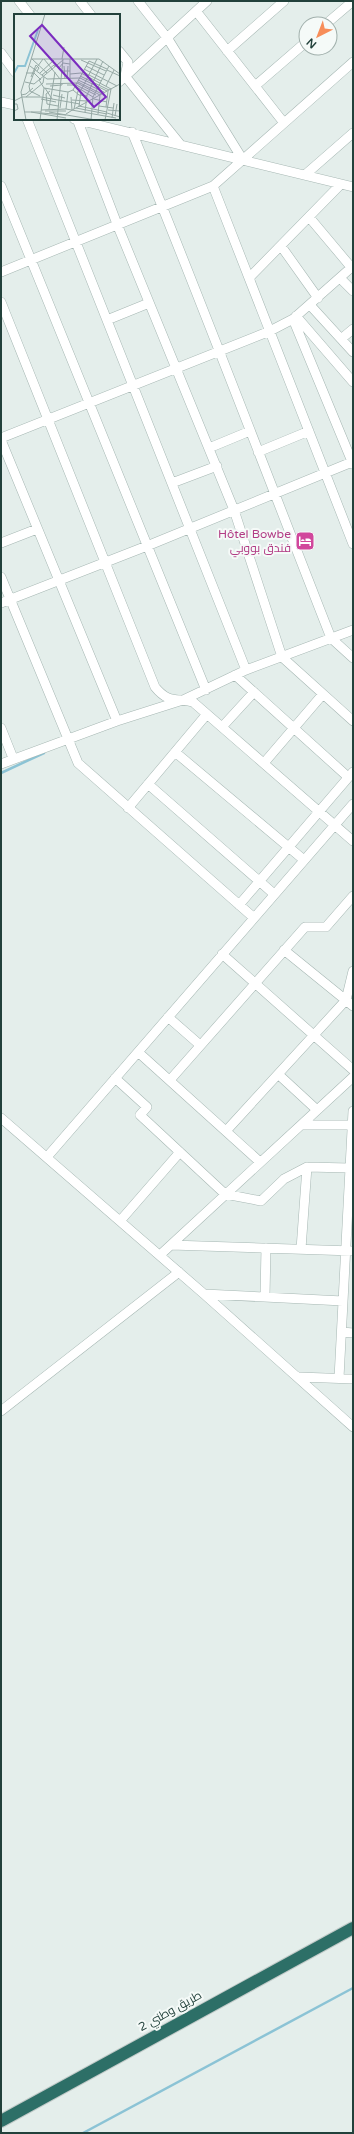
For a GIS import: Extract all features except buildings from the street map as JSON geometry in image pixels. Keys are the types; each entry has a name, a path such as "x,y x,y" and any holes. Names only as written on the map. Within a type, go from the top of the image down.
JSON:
{"highway":[{"name":"طريق وطني 2","path":"1,2120 353,1928"}],"street":[{"path":"19,1 29,14"},
{"path":"80,1 90,14"},
{"path":"138,1 168,39 243,160"},
{"path":"122,79 168,39 207,1"},
{"path":"227,51 284,1"},
{"path":"335,16 353,1"},
{"path":"196,11 284,123"},
{"path":"255,86 298,49"},
{"path":"120,52 128,62 122,79"},
{"path":"1,53 14,71"},
{"path":"1,272 213,186 353,62"},
{"path":"122,79 180,144"},
{"path":"1,102 14,106"},
{"path":"27,120 246,670"},
{"path":"76,120 117,224 234,510 282,657 353,721"},
{"path":"80,120 306,174 353,187"},
{"path":"132,132 221,351 258,452 331,638 353,658"},
{"path":"306,174 353,134"},
{"path":"249,278 341,184"},
{"path":"1,186 206,690"},
{"path":"213,186 353,544"},
{"path":"117,721 1,439 221,351 270,330 294,317 318,298 352,266 309,217"},
{"path":"281,246 318,298"},
{"path":"340,278 353,291"},
{"path":"1,302 155,687 163,696 171,700 194,702 353,841"},
{"path":"107,320 149,303"},
{"path":"310,305 353,352"},
{"path":"294,317 353,382"},
{"path":"5,601 147,546 274,493 352,463 350,450 294,317"},
{"path":"341,339 353,329"},
{"path":"209,448 250,431"},
{"path":"258,452 308,431"},
{"path":"172,483 217,466"},
{"path":"1,543 37,529"},
{"path":"1,577 5,601 78,763 253,917"},
{"path":"1,764 13,758 117,721 183,700 246,670 353,630"},
{"path":"234,675 294,728 351,774 239,905"},
{"path":"222,727 254,692"},
{"path":"264,763 323,694"},
{"path":"128,808 207,714"},
{"path":"1,728 13,758"},
{"path":"175,752 304,860"},
{"path":"148,784 274,894"},
{"path":"47,1157 253,917 353,804"},
{"path":"170,1080 304,927 326,927 353,896"},
{"path":"284,950 350,1003"},
{"path":"222,954 353,1070"},
{"path":"226,1131 314,1035 350,1003 353,971"},
{"path":"168,1017 200,1045"},
{"path":"138,1052 260,1162"},
{"path":"279,1074 317,1110"},
{"path":"160,1255 353,1077"},
{"path":"115,1078 147,1107 140,1115 225,1194 261,1202 284,1179 307,1167 349,1168"},
{"path":"340,1378 343,1301 349,1250 349,1168 353,1111"},
{"path":"1,1118 299,1377 353,1427"},
{"path":"301,1125 352,1125"},
{"path":"120,1221 180,1152"},
{"path":"301,1249 307,1167"},
{"path":"171,1245 349,1250"},
{"path":"265,1296 266,1248"},
{"path":"1,1411 179,1272"},
{"path":"204,1294 343,1301"},
{"path":"342,1332 353,1333"},
{"path":"299,1377 353,1379"}],"waterway":[{"path":"1,773 44,753"},
{"path":"83,2133 353,1988"}],"place":[{"name":"Hôtel Bowbe فندق بووبي","path":"305,541"}]}
